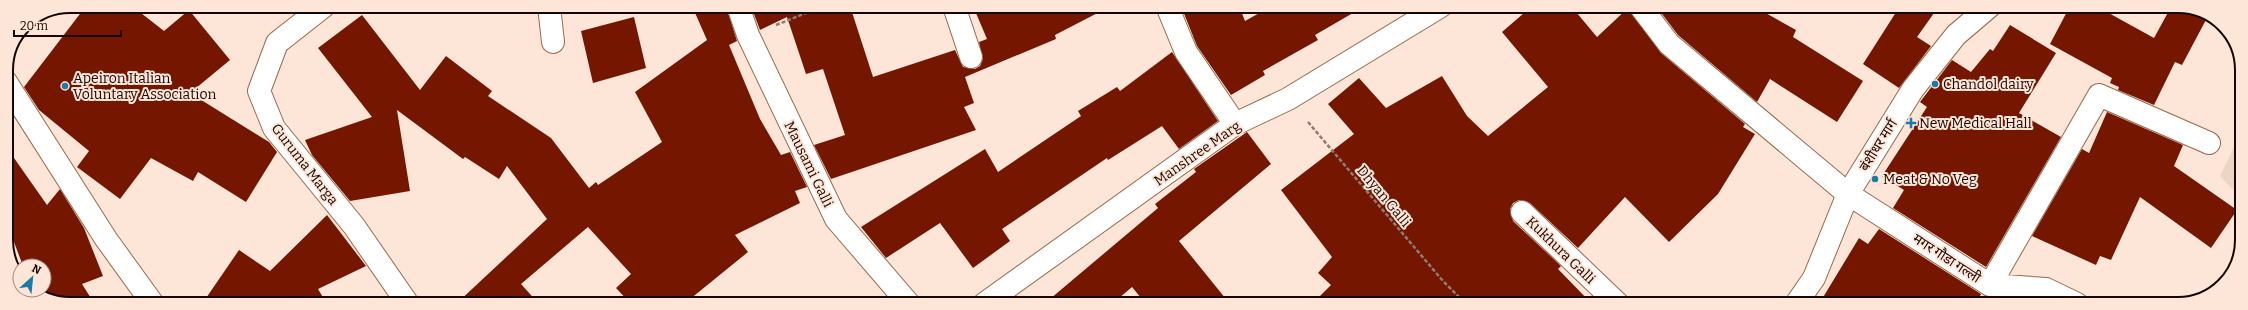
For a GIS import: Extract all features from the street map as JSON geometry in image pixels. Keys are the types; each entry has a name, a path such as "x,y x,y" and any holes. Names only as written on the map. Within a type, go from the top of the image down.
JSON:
{"street":[{"name":"Guruma Marga","path":"315,13 277,43 259,91 274,128 354,226 403,297"},
{"path":"550,13 552,42"},
{"name":"Mausami Galli","path":"740,13 748,35 836,219 903,297"},
{"path":"956,13 971,57"},
{"path":"1170,13 1186,52 1235,124"},
{"name":"Manshree Marg","path":"994,297 1235,124 1288,99 1429,13"},
{"name":"मगर गौडा गल्ली","path":"1645,13 1669,44 1848,194 1990,285 2046,289 2063,297"},
{"name":"बंशीधर मार्ग","path":"1801,297 1814,278 1848,194 1913,89 1956,35 1982,13"},
{"path":"13,93 106,239 148,297"},
{"path":"1990,285 2099,95 2209,143"},
{"name":"Kukhura Galli","path":"1522,212 1611,297"}],"path":[{"path":"748,35 806,13"},
{"name":"Dhyan Galli","path":"1288,99 1443,281 1459,297"}],"shaded area":[{"path":"2235,145 2235,192 2220,176"}],"building":[{"path":"81,13 141,13 164,31 185,13 191,13 230,60 190,93 269,142 277,152 246,202 198,172 193,181 151,158 120,199 77,167 89,151 39,110 24,87"},
{"path":"695,13 728,13 737,41 729,45 760,119 781,155 790,152 807,187 795,191 800,203 735,235 748,252 693,297 624,297 616,288 631,274 588,227 521,284 533,297 463,297 547,219 507,166 499,179 465,157 463,159 397,110 410,191 350,201 312,155 305,140 372,117 318,48 362,15 420,90 446,56 492,91 488,96 551,138 589,188 596,182 598,185 662,142 635,92 707,40"},
{"path":"754,13 852,13 873,77 955,50 963,67 975,69 980,66 983,59 979,42 987,39 976,13 1097,13 1055,35 1056,39 965,77 974,103 964,107 976,130 831,179 814,145 845,135 823,69 806,74 787,17 760,30"},
{"path":"1184,13 1242,13 1245,21 1259,13 1353,13 1315,35 1318,40 1263,71 1265,75 1231,95 1197,46"},
{"path":"1524,13 1577,13 1597,37 1623,13 1632,13 1661,53 1745,124 1743,127 1755,134 1718,194 1669,242 1625,197 1578,248 1530,203 1519,200 1513,203 1510,209 1513,221 1561,266 1558,269 1585,297 1319,297 1331,285 1318,273 1332,257 1281,190 1354,134 1328,104 1359,78 1386,108 1442,76 1467,116 1488,136 1548,87 1502,32"},
{"path":"1661,13 1766,13 1796,30 1793,37 1863,81 1837,122 1770,79 1757,102 1678,35"},
{"path":"1896,13 1934,13 1917,37 1931,46 1899,88 1863,64"},
{"path":"2066,13 2109,13 2154,38 2168,13 2186,13 2206,20 2182,65 2175,62 2154,105 2118,90 2119,87 2110,83 2112,78 2050,44"},
{"path":"634,17 646,68 593,83 581,31"},
{"path":"2010,25 2056,53 2019,113 2061,137 1986,267 1893,208 1904,190 1882,176 1927,107 1920,102 1952,60 1971,72 1990,49 1993,51"},
{"path":"1172,52 1218,121 1179,149 1162,126 1108,160 1107,158 1002,229 1010,241 973,268 940,223 886,258 861,227 985,149 998,172 1081,116 1078,111 1117,87 1120,91"},
{"path":"2107,112 2183,145 2174,166 2235,209 2235,213 2211,248 2140,197 2111,260 2100,256 2096,265 2032,236 2082,149 2089,153"},
{"path":"1247,132 1271,164 1179,241 1224,297 1140,297 1132,287 1120,297 1052,297 1158,208 1155,204 1196,172 1194,169"},
{"path":"13,157 47,205 60,189 84,228 103,276 82,284 90,297 62,297 52,294 52,258 20,258 13,239"},
{"path":"327,215 366,266 318,289 323,297 207,297 239,250 270,271"},
{"path":"1879,229 1981,294 1980,297 1823,297 1859,238 1868,244"}],"place":[{"name":"Chandol dairy","path":"1935,84"},
{"name":"Apeiron Italian Voluntary Association","path":"65,86"},
{"name":"New Medical Hall","path":"1911,123"},
{"name":"Meat & No Veg","path":"1875,179"}]}
